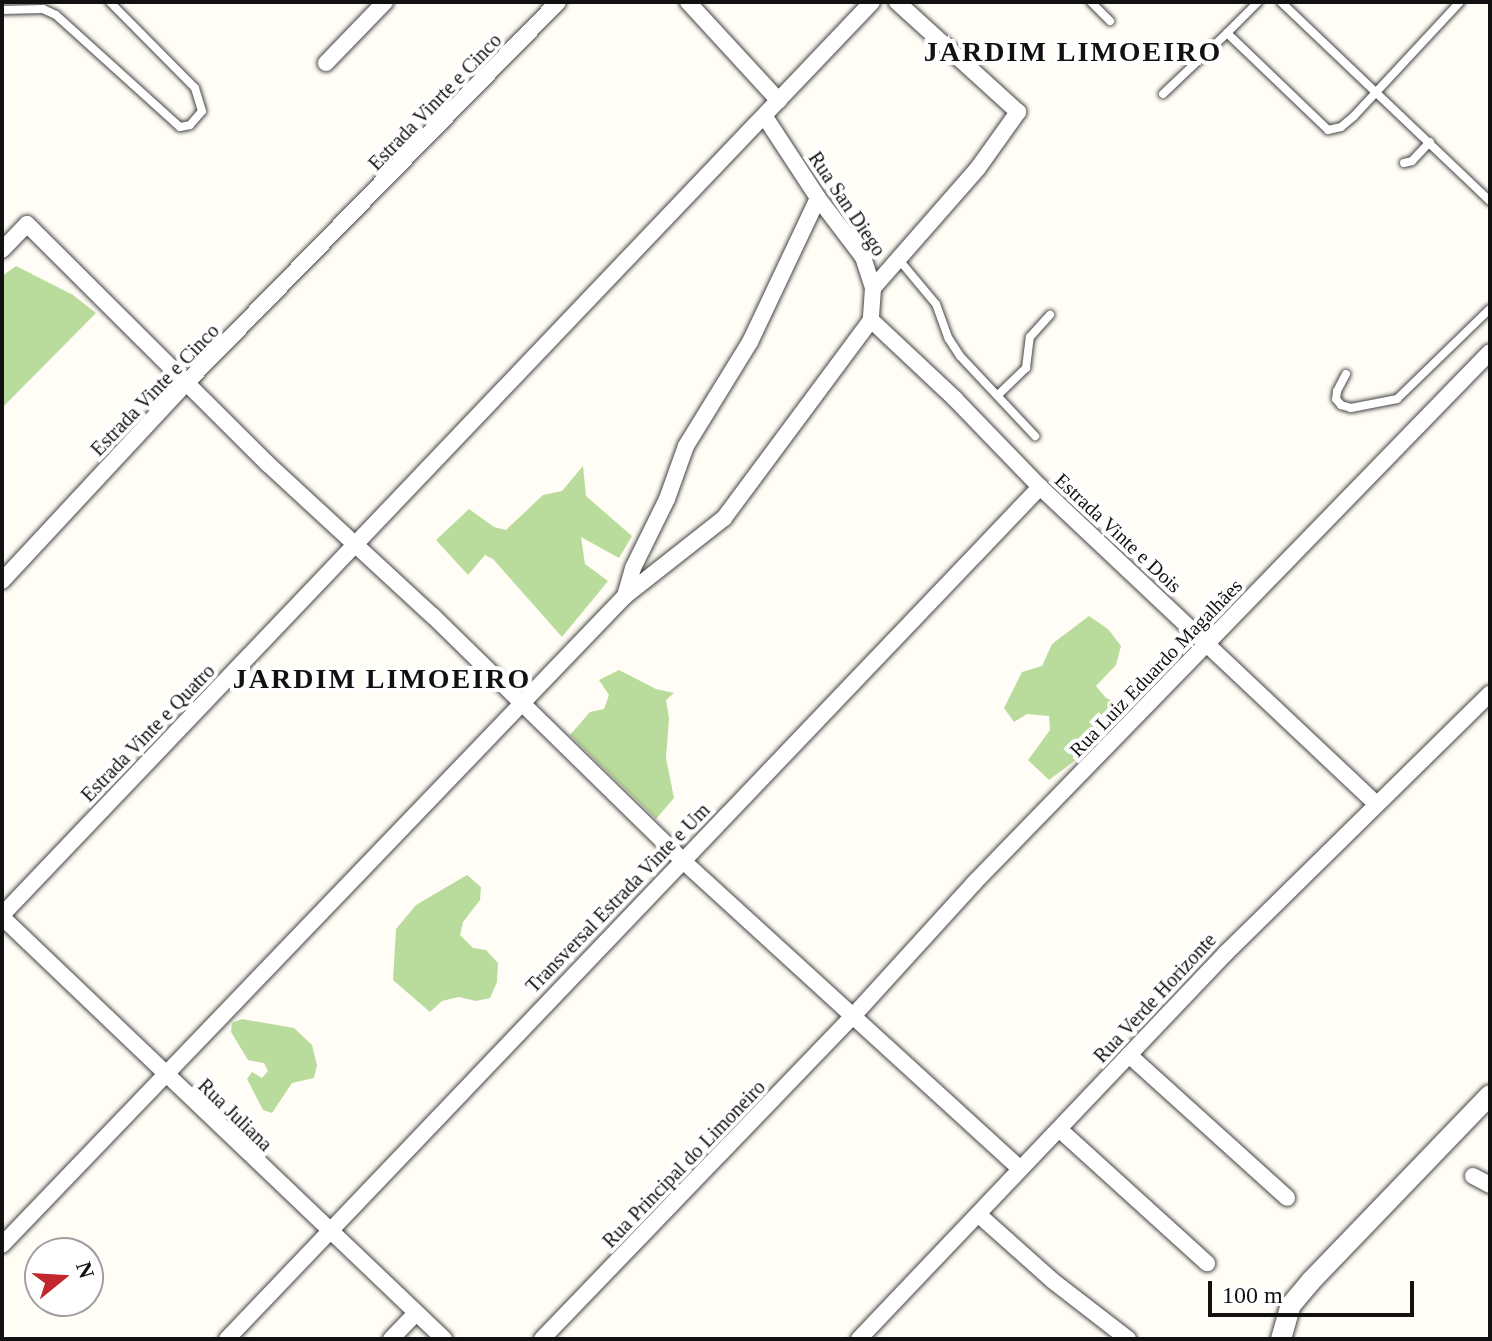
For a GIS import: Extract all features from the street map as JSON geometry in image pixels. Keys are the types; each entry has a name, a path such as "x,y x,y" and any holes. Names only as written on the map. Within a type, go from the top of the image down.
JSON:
{"street":[{"path":"326,63 385,2"},
{"name":"Estrada Vinrte e Cinco","path":"340,230 558,2"},
{"path":"688,2 779,101"},
{"name":"Estrada Vinte e Quatro","path":"2,916 872,2"},
{"path":"873,288 900,261 978,168 1018,112 897,2"},
{"name":"Rua San Diego","path":"765,117 818,198 863,257 873,288 871,320"},
{"path":"625,596 633,568 667,499 686,446 750,342 818,198"},
{"path":"2,250 27,224 186,383 521,701 682,860 1020,1169"},
{"name":"Estrada Vinte e Cinco","path":"2,581 186,383 340,230"},
{"path":"2,1245 625,596 724,518 871,320"},
{"name":"Estrada Vinte e Dois","path":"871,320 1040,487 1376,804"},
{"name":"Rua Luiz Eduardo Magalhães","path":"854,1015 974,883 1490,352"},
{"name":"Transversal Estrada Vinte e Um","path":"227,1339 1040,487"},
{"name":"Rua Verde Horizonte","path":"859,1339 1297,880 1490,694"},
{"name":"Rua Juliana","path":"2,916 444,1339"},
{"name":"Rua Principal do Limoneiro","path":"542,1339 854,1015"},
{"path":"1129,1055 1287,1198"},
{"path":"1281,1339 1291,1305 1311,1281 1490,1095"},
{"path":"1059,1129 1207,1263"},
{"path":"1473,1176 1490,1185"},
{"path":"979,1215 1053,1281 1128,1339"},
{"path":"391,1339 416,1313"}],"lane":[{"path":"2,10 43,9 56,15 180,127 190,125 202,111 195,88 110,2"},
{"path":"1091,2 1110,21"},
{"path":"1163,94 1258,2"},
{"path":"1281,2 1490,201"},
{"path":"1227,33 1328,130 1341,127 1354,116 1460,2"},
{"path":"1404,163 1412,161 1430,142"},
{"path":"900,261 931,296 960,356 1035,436"},
{"path":"1346,374 1337,391 1336,399 1341,405 1370,406 1397,399 1490,309"},
{"path":"998,395 1026,368 1030,337 1050,315"}],"green space":[{"path":"16,266 73,295 96,313 2,408 2,276"},
{"path":"583,466 586,496 632,536 619,558 581,537 585,564 608,581 562,637 493,559 485,555 468,575 436,540 469,509 494,527 506,530 543,495 562,491"},
{"path":"1089,616 1108,629 1121,646 1116,665 1096,686 1106,698 1120,704 1120,718 1109,735 1049,780 1028,760 1050,730 1049,716 1027,714 1014,722 1004,708 1022,672 1042,666 1052,644"},
{"path":"619,670 656,689 674,693 666,700 669,718 666,758 674,798 656,819 570,735 590,712 604,709 609,695 599,680"},
{"path":"467,875 481,887 480,900 463,922 460,935 473,948 486,950 498,963 497,982 490,998 476,1001 459,997 442,1001 430,1012 393,980 396,929 416,905"},
{"path":"242,1019 294,1028 312,1045 317,1065 314,1078 292,1083 272,1113 263,1110 247,1079 252,1072 262,1078 268,1071 264,1063 248,1060 231,1032 232,1023"}],"district":[{"name":"JARDIM LIMOEIRO","path":"1073,52"},
{"name":"JARDIM LIMOEIRO","path":"382,679"}]}
